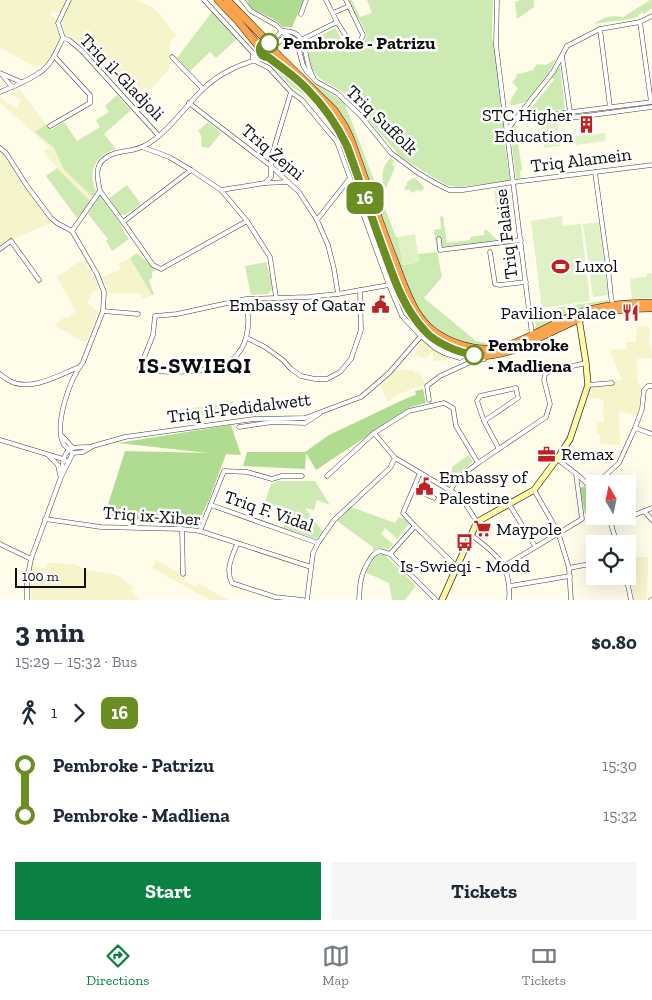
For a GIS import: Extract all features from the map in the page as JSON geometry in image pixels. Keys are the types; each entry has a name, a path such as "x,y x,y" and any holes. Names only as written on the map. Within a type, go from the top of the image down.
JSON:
{"highway":[{"path":"218,0 238,21 260,49 262,55 307,89 329,114 339,129 347,146 398,289 411,314 425,331 445,346 463,356 505,353 579,318 634,308 652,308"},
{"path":"227,0 334,110 351,140 385,237 416,312 430,327 449,341 482,349 494,349 511,345 590,310 613,305 652,303"},
{"path":"260,49 263,43 272,46"},
{"path":"267,57 272,54 272,46"}],"main road":[{"path":"442,600 477,522 534,490 570,440 588,385 579,318"}],"street":[{"path":"0,92 40,73 54,56 63,38 58,23 69,0"},
{"path":"204,0 253,53 253,60"},
{"path":"242,0 251,11 276,26 297,43 337,22"},
{"path":"301,14 306,0"},
{"path":"326,0 353,47 359,44 363,35 346,0"},
{"name":"Triq Falaise","path":"497,0 496,45 532,335"},
{"path":"333,13 349,6"},
{"path":"506,130 553,72 567,46 600,29 640,22 652,16"},
{"path":"515,119 651,102 640,22"},
{"path":"600,29 610,107"},
{"path":"272,46 282,31"},
{"path":"282,31 295,32 302,40 308,66 317,82"},
{"path":"272,46 287,36 290,37"},
{"name":"Triq il-Gladjoli","path":"63,38 69,40 82,51 160,136"},
{"name":"Triq Suffolk","path":"297,43 304,69 317,82 336,93 361,116 391,152 418,173 449,190 463,190 514,182"},
{"path":"253,60 260,49"},
{"path":"50,126 90,103 90,95 54,56"},
{"path":"562,56 570,112"},
{"path":"172,57 203,89"},
{"path":"247,221 160,269 152,266 100,191 97,170 102,160 114,152 142,147 160,136 203,89 227,70 267,57"},
{"path":"253,60 269,68 291,92 302,100 337,142 402,316 420,336 435,348 444,353 463,356 466,365"},
{"path":"0,74 22,83"},
{"path":"0,74 12,87"},
{"path":"265,183 271,177 271,158 291,92"},
{"name":"Triq Żejni","path":"189,103 271,166 299,192 317,220 328,245 338,294"},
{"path":"562,113 563,119 652,107"},
{"path":"142,147 169,157 221,190 247,221 270,257 276,297"},
{"path":"0,148 6,153 27,186 51,218 72,231 97,274 104,292 104,310 64,402 61,417 61,434 72,450 65,462 61,478 31,559 27,580 27,600"},
{"name":"Triq Alamein","path":"514,182 652,165"},
{"path":"123,222 191,170"},
{"path":"595,172 613,305"},
{"path":"317,220 350,178"},
{"path":"221,190 265,183 288,182"},
{"path":"72,231 100,191"},
{"path":"439,239 440,250 520,240"},
{"path":"0,249 11,241 39,280"},
{"path":"490,252 494,284 500,286 526,282"},
{"path":"246,299 249,314 247,338 240,351 231,361 220,367 187,372 139,370 153,335 155,316 177,314 246,299 308,297 389,285"},
{"path":"247,338 265,347 301,376 327,379 340,372 351,360 361,330 360,290"},
{"path":"104,310 138,314"},
{"name":"Triq il-Pedidalwett","path":"72,450 83,452 93,446 125,437 254,419 305,418 361,397 389,373 420,336"},
{"path":"429,400 426,386 440,376 480,360 494,358 505,353"},
{"path":"450,490 458,478 546,417 550,404 544,380 545,374 550,371 586,363"},
{"path":"0,374 11,382 23,384 40,383 79,367"},
{"path":"588,385 612,383"},
{"path":"606,475 619,464 642,410 644,390 648,386 652,386"},
{"path":"484,421 518,398 516,388 480,396 477,401 484,421 499,449"},
{"path":"327,476 374,433 409,412 444,403 453,408 456,426 478,463"},
{"path":"239,427 273,422 305,423 322,411"},
{"path":"635,428 652,434"},
{"path":"374,433 395,458 462,498 477,522"},
{"path":"0,440 65,462"},
{"path":"48,455 58,465 61,478"},
{"path":"308,600 313,553 318,543 334,520 390,468 395,458"},
{"path":"557,460 586,483"},
{"path":"55,462 65,462"},
{"path":"200,531 224,470 247,472 272,480 282,476 302,476"},
{"path":"420,473 403,513 457,567"},
{"path":"504,566 582,519 576,474"},
{"path":"414,489 434,498"},
{"path":"534,490 558,532 569,568 571,600"},
{"path":"509,504 535,546"},
{"name":"Triq F. Vidal","path":"211,505 318,543"},
{"path":"636,514 652,508"},
{"path":"644,511 652,520"},
{"name":"Triq ix-Xiber","path":"45,519 102,527 200,531 311,567"},
{"path":"390,554 415,526"},
{"path":"182,529 184,574"},
{"path":"471,534 492,550 504,566 510,586 509,600"},
{"path":"0,544 31,559"},
{"path":"237,544 228,570 232,583 275,598 303,600"},
{"path":"359,600 363,570 374,552 380,551 390,554 436,600"},
{"path":"569,568 586,565"},
{"path":"510,586 570,576"},
{"path":"628,585 631,600"}],"shaded area":[{"path":"0,0 67,0 62,13 52,10 50,15 57,20 56,28 61,36 47,63 36,68 0,47"},
{"path":"71,0 137,0 154,8 176,35 170,43 169,69 152,88 144,88 131,97 84,47 65,33 62,26"},
{"path":"18,87 46,124 36,132 54,148 64,170 93,197 91,202 43,151 50,148 0,103 1,97 5,102 17,108 22,100 12,92"},
{"path":"0,149 52,223 21,235 0,247"},
{"path":"130,258 152,295 142,299 140,293 108,294 101,278 121,269 118,264"},
{"path":"83,259 97,283 98,291 93,291 87,303 98,311 86,343 54,325 75,312 57,277"},
{"path":"637,326 650,327 649,338 652,354 652,358 637,359 637,378 640,386 641,407 639,416 619,411 620,445 599,444 601,435 597,434 597,421 604,422 604,400 588,397 592,387 612,385 614,381 622,380 610,350 627,349 626,342 636,342"},
{"path":"421,340 450,360 434,361 432,352 426,359 414,356"},
{"path":"395,370 414,370 414,372 419,372 426,383 397,395 388,402 380,385"},
{"path":"636,557 648,557 647,600 634,600 631,585 636,585"},
{"path":"156,560 185,576 184,581 196,587 198,583 228,600 210,600 152,568"},
{"path":"47,563 75,564 84,569 117,575 133,586 131,591 139,600 31,600 30,573 32,566 46,568"}],"green space":[{"path":"247,0 304,0 292,27 283,27 275,20 251,8"},
{"path":"349,0 352,0 360,17 372,13 367,0 493,0 492,40 496,45 504,139 510,179 508,181 459,187 446,185 402,158 343,92 319,78 311,68 308,55 309,42 335,28 346,48 355,50 363,46 367,35 359,19 357,20"},
{"path":"534,0 534,7 517,19 515,2"},
{"path":"652,0 652,8 644,14 642,12 638,17 593,24 607,17 623,17"},
{"path":"212,12 237,39 216,58 210,52 190,71 177,58"},
{"path":"556,59 549,73 526,102 511,106 510,101 518,88 512,82 517,77 515,75 533,70 537,64 546,65"},
{"path":"268,62 304,90 333,123 343,144 352,173 395,280 390,280 339,137 317,108 304,95 291,86"},
{"path":"560,66 565,109 520,116 529,104 532,107 554,80 551,77"},
{"path":"309,79 344,102 396,237 398,237 403,265 419,262 418,254 437,252 442,277 424,298 476,341 495,345 468,344 451,338 438,329 418,308 409,290 347,125 336,107"},
{"path":"117,95 131,110 104,134 116,149 103,155 95,165 93,184 96,191 93,197 64,170 54,148 35,132 46,124 51,130 64,122 77,141 100,127 96,120 109,112 105,106"},
{"path":"557,120 560,146 544,148 540,122"},
{"path":"208,122 221,133 209,148 202,147 202,139 198,131"},
{"path":"515,123 522,169 520,172 521,178 517,179 510,130"},
{"path":"605,133 606,141 576,145 576,136"},
{"path":"391,158 394,161 392,165 395,167 386,188 382,176 386,164"},
{"path":"57,168 91,202 77,218 46,176"},
{"path":"413,178 425,188 420,192 418,189 413,193 409,189 407,191 404,188 407,182"},
{"path":"127,185 141,204 125,215 120,214 109,198"},
{"path":"506,190 509,212 497,213 494,191"},
{"path":"100,195 129,239 112,251 106,241 108,239 88,214"},
{"path":"443,216 447,243 470,240 470,237 484,235 484,230 487,230 498,241 437,250 434,230 441,229 440,217"},
{"name":"Luxol","path":"562,216 563,226 581,224 590,301 542,308 531,221"},
{"path":"599,222 608,295 593,297 583,224"},
{"path":"415,234 419,262 403,265 398,237"},
{"path":"137,253 156,270 152,272 152,278 149,280 154,295 152,295 130,258"},
{"path":"266,262 272,289 268,294 251,295 245,266"},
{"path":"652,273 652,298 632,299 630,279 646,277 647,274"},
{"path":"608,300 608,304 571,313 535,330 534,311"},
{"path":"423,389 426,403 411,407 316,470 306,453 305,469 243,466 247,452 305,452 329,435 416,395 415,391"},
{"path":"233,401 235,413 211,417 209,405"},
{"path":"205,406 207,418 183,422 181,410"},
{"path":"231,425 241,455 226,454 209,500 196,526 104,517 125,451 208,453 118,443"},
{"path":"469,455 473,462 457,475 449,486 447,485 453,466"},
{"path":"278,481 315,481 330,505 317,500 314,510 305,508 323,532 316,539 283,528 290,511 265,502 271,484"},
{"path":"585,486 586,488 585,514 580,488"},
{"path":"351,507 395,523 399,517 407,520 409,524 397,539 385,528 381,534 393,544 389,549 379,548 373,551 373,547 337,521"},
{"path":"378,553 384,554 416,586 405,600 392,600 389,583 367,573 366,571"}],"bus line":[{"name":"16","path":"269,43 266,42 261,45 261,53 307,89 329,114 339,129 347,146 398,289 411,314 425,331 445,346 474,355"}],"place":[{"name":"Pembroke - Patrizu","path":"269,43"},
{"name":"STC Higher Education","path":"587,125"},
{"name":"Luxol","path":"561,266"},
{"name":"Embassy of Qatar","path":"380,305"},
{"name":"Pavilion Palace","path":"630,313"},
{"name":"Pembroke - Madliena","path":"474,355"},
{"name":"Remax","path":"547,454"},
{"name":"Embassy of Palestine","path":"425,487"},
{"name":"Maypole","path":"482,529"},
{"name":"Is-Swieqi - Modd","path":"465,543"}],"district":[{"name":"IS-SWIEQI","path":"195,365"}]}
